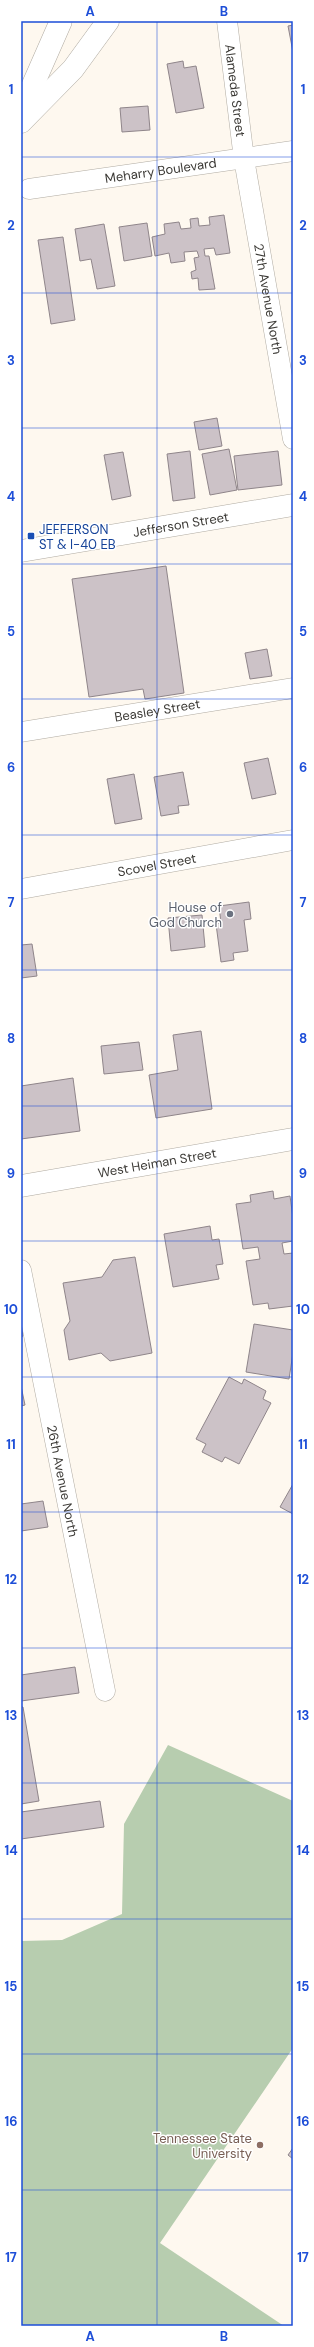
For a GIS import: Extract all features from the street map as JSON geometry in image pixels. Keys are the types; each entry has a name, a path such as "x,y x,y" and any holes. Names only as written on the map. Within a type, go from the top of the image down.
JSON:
{"main road":[{"path":"21,112 61,21"},
{"path":"21,122 73,69 108,21"},
{"name":"Jefferson Street","path":"21,551 293,505"},
{"name":"West Heiman Street","path":"21,1186 293,1139"}],"street":[{"name":"Alameda Street","path":"227,21 244,159"},
{"name":"Meharry Boulevard","path":"29,189 293,151"},
{"name":"27th Avenue North","path":"244,159 293,439"},
{"name":"Beasley Street","path":"21,732 293,688"},
{"name":"Scovel Street","path":"21,889 293,840"},
{"name":"26th Avenue North","path":"21,1270 106,1691"}],"green space":[{"path":"168,1745 293,1801 293,2048 160,2243 284,2326 21,2326 21,1941 62,1940 122,1914 124,1824"}],"building":[{"path":"293,25 293,52 288,26"},
{"path":"183,61 184,68 196,66 204,108 176,113 167,64"},
{"path":"148,106 150,130 122,132 120,108"},
{"path":"224,215 230,253 216,255 214,248 204,249 205,256 209,256 215,289 199,290 198,278 192,279 191,272 196,270 194,258 199,257 197,251 184,252 185,261 171,263 169,253 155,256 152,237 165,234 164,224 179,222 181,229 191,228 190,219 198,218 199,226 210,225 209,217"},
{"path":"147,223 152,256 124,261 119,227"},
{"path":"104,224 115,286 97,289 91,259 80,261 75,229"},
{"path":"63,237 75,320 51,324 38,240"},
{"path":"217,418 222,446 199,450 194,422"},
{"path":"229,449 237,490 210,495 202,454"},
{"path":"190,451 195,498 173,501 167,454"},
{"path":"278,451 282,485 238,490 234,456"},
{"path":"123,452 131,496 112,500 104,455"},
{"path":"166,566 184,693 145,699 143,689 89,697 72,579"},
{"path":"267,649 272,676 250,679 245,653"},
{"path":"268,758 276,794 252,799 244,763"},
{"path":"183,772 189,805 178,806 179,813 161,816 154,777"},
{"path":"134,774 142,819 115,824 107,779"},
{"path":"249,902 251,919 244,920 248,951 233,953 234,960 221,962 216,924 221,923 219,906"},
{"path":"202,915 205,947 171,951 168,918"},
{"path":"32,944 37,976 21,978 21,945"},
{"path":"201,1031 212,1109 156,1118 149,1075 178,1070 173,1035"},
{"path":"139,1042 143,1070 104,1074 101,1046"},
{"path":"73,1078 80,1131 21,1139 21,1086"},
{"path":"273,1191 274,1199 290,1196 293,1218 293,1241 282,1243 284,1254 293,1253 293,1306 269,1309 268,1303 253,1305 246,1261 260,1259 258,1247 243,1249 236,1204 251,1202 250,1195"},
{"path":"210,1226 212,1240 219,1239 223,1264 216,1265 219,1279 173,1287 164,1234"},
{"path":"135,1257 152,1353 110,1361 101,1353 69,1360 64,1330 70,1321 63,1283 102,1277 113,1260"},
{"path":"21,1323 23,1336 21,1337"},
{"path":"254,1324 293,1330 293,1353 289,1379 246,1372"},
{"path":"229,1377 242,1384 244,1379 266,1391 263,1399 271,1403 239,1464 225,1457 222,1462 202,1452 206,1444 196,1439"},
{"path":"21,1386 25,1405 21,1406"},
{"path":"293,1484 293,1514 280,1507"},
{"path":"43,1501 48,1527 21,1531 21,1504"},
{"path":"75,1667 79,1693 21,1701 21,1675"},
{"path":"21,1707 23,1707 39,1801 21,1804"},
{"path":"100,1801 104,1827 21,1839 21,1812"},
{"path":"293,2148 293,2159 288,2155"}],"place":[{"name":"JEFFERSON ST & I-40 EB","path":"31,536"},
{"name":"House of God Church","path":"230,914"},
{"name":"Tennessee State University","path":"260,2145"}]}
